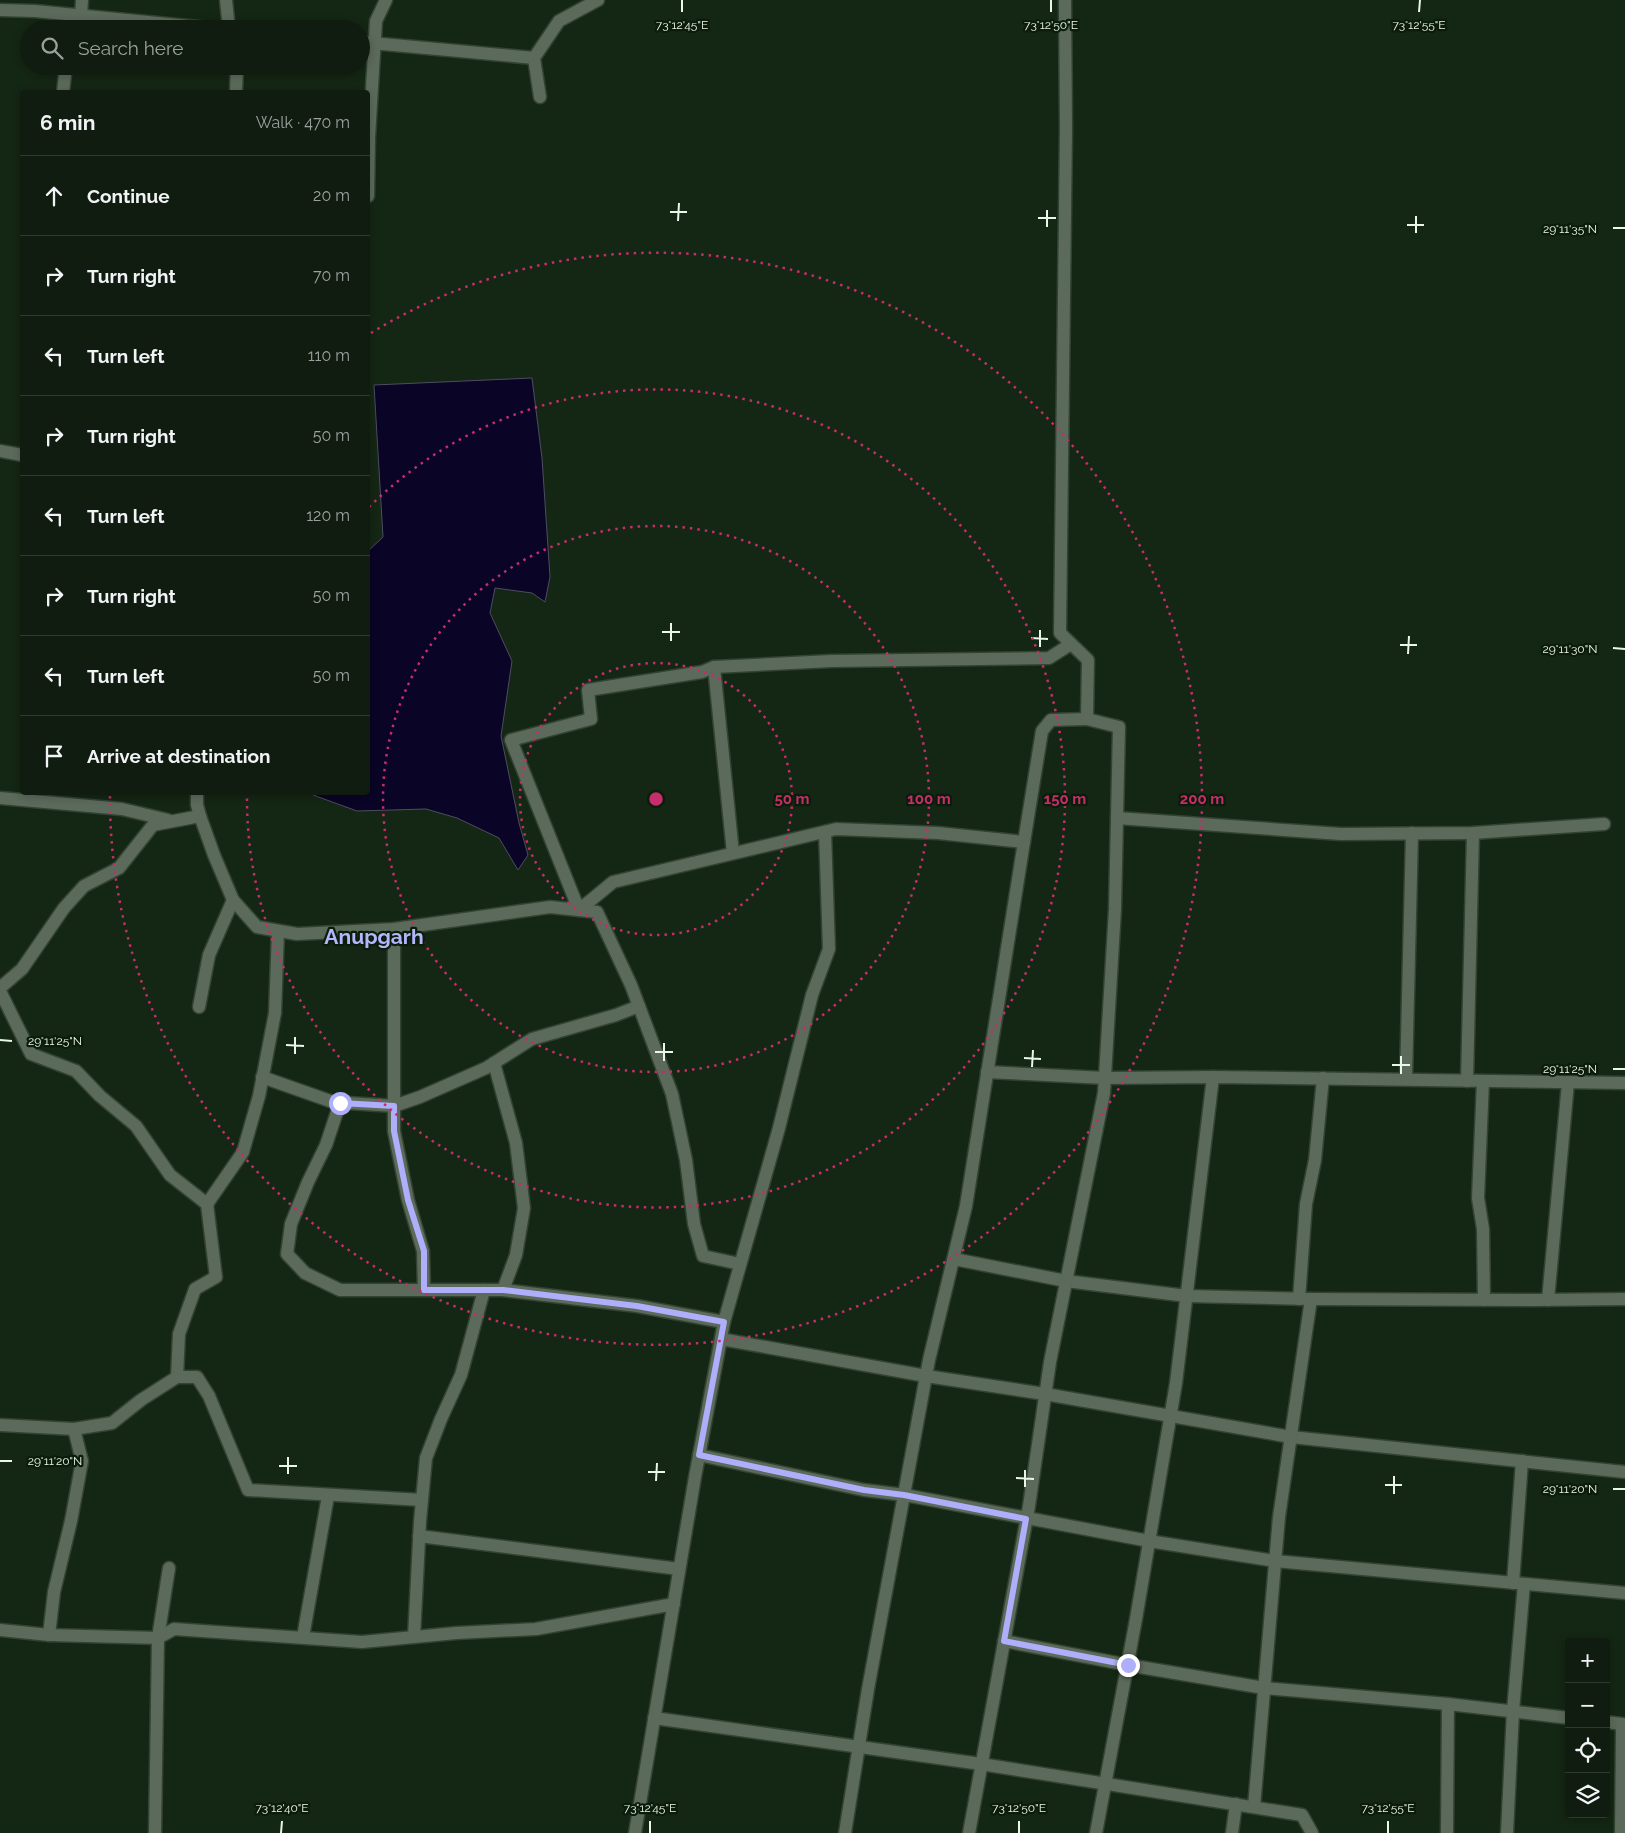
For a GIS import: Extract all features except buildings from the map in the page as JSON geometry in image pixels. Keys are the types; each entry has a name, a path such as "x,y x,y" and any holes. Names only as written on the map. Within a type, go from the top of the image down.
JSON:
{"street":[{"path":"73,20 82,0"},
{"path":"226,0 227,20"},
{"path":"370,118 376,21 386,0"},
{"path":"540,97 534,58 559,21 598,0"},
{"path":"1065,0 1066,128 1060,633 1088,660 1088,719"},
{"path":"0,10 126,20"},
{"path":"370,43 534,58"},
{"path":"63,90 65,75"},
{"path":"236,90 237,75"},
{"path":"0,451 20,455"},
{"path":"579,910 511,740 591,719 588,690 702,672 714,667 832,661 1049,658 1071,644"},
{"path":"714,667 733,853"},
{"path":"845,1833 926,1376 966,1206 1042,731 1050,720 1088,719 1119,727 1116,909 1104,1093 1045,1394 1026,1519 969,1833"},
{"path":"197,795 200,816 233,900 257,927 297,934 394,929 550,907 597,912 639,1006 672,1094 686,1160 694,1224 703,1256 740,1264"},
{"path":"0,798 28,797 122,809 173,821"},
{"path":"200,816 153,825 119,868 84,886 64,908 22,969 0,990 31,1054 76,1071 100,1096 136,1126 170,1175 207,1204"},
{"path":"1117,818 1341,834 1473,832 1604,824"},
{"path":"579,910 613,882 836,829 938,833 1024,842"},
{"path":"635,1833 699,1455 724,1322 779,1128 812,995 829,949 825,832"},
{"path":"1467,1080 1473,832"},
{"path":"1406,1079 1412,833"},
{"path":"199,1007 209,955 233,900"},
{"path":"394,929 394,1106 396,1140 408,1200 424,1251 424,1290"},
{"path":"177,1377 179,1334 194,1289 216,1276 207,1204 243,1152 262,1077 275,1012 278,931"},
{"path":"262,1077 333,1102 394,1106 420,1097 486,1068 532,1039 639,1006"},
{"path":"494,1063 516,1144 524,1208 516,1255 503,1290"},
{"path":"986,1072 1105,1078 1323,1078 1625,1083"},
{"path":"1096,1833 1128,1665 1171,1416 1213,1077"},
{"path":"1254,1807 1279,1517 1305,1299 1306,1204 1315,1160 1323,1078"},
{"path":"1483,1081 1478,1198 1483,1229 1484,1300"},
{"path":"1548,1300 1568,1083"},
{"path":"340,1103 326,1145 291,1224 287,1254 305,1273 340,1290 503,1290 637,1306 724,1322"},
{"path":"954,1258 1066,1281 1187,1296 1305,1299 1625,1299"},
{"path":"414,1637 419,1536 426,1458 461,1375 484,1290"},
{"path":"721,1339 926,1376 1045,1394 1290,1437 1625,1472"},
{"path":"0,1426 74,1429 112,1423 141,1400 177,1377 197,1377 209,1396 248,1490 422,1500"},
{"path":"49,1635 54,1592 71,1522 82,1461 74,1429"},
{"path":"699,1455 864,1490 904,1495 1149,1541 1275,1561 1625,1593"},
{"path":"1507,1833 1519,1583 1522,1461"},
{"path":"303,1638 328,1496"},
{"path":"419,1536 680,1569"},
{"path":"155,1833 158,1638 169,1568"},
{"path":"0,1630 49,1635 158,1638 174,1629 362,1642 536,1629 674,1604"},
{"path":"1004,1641 1128,1665 1264,1688 1448,1704 1565,1718"},
{"path":"1447,1833 1448,1704"},
{"path":"654,1718 981,1764 1302,1815 1312,1833"},
{"path":"1610,1722 1622,1724 1621,1833"},
{"path":"1232,1833 1236,1804"}],"shaded area":[{"path":"532,378 542,458 550,577 545,602 532,593 495,588 490,613 512,661 501,736 519,823 528,855 518,870 499,838 457,818 426,809 357,811 313,795 370,795 370,549 383,537 374,385"}],"district":[{"name":"Anupgarh","path":"374,936"}],"route":[{"path":"340,1103 394,1106 394,1131 408,1200 424,1251 424,1290 503,1290 637,1306 724,1322 699,1455 864,1490 904,1495 1026,1519 1004,1641 1128,1665"}]}
